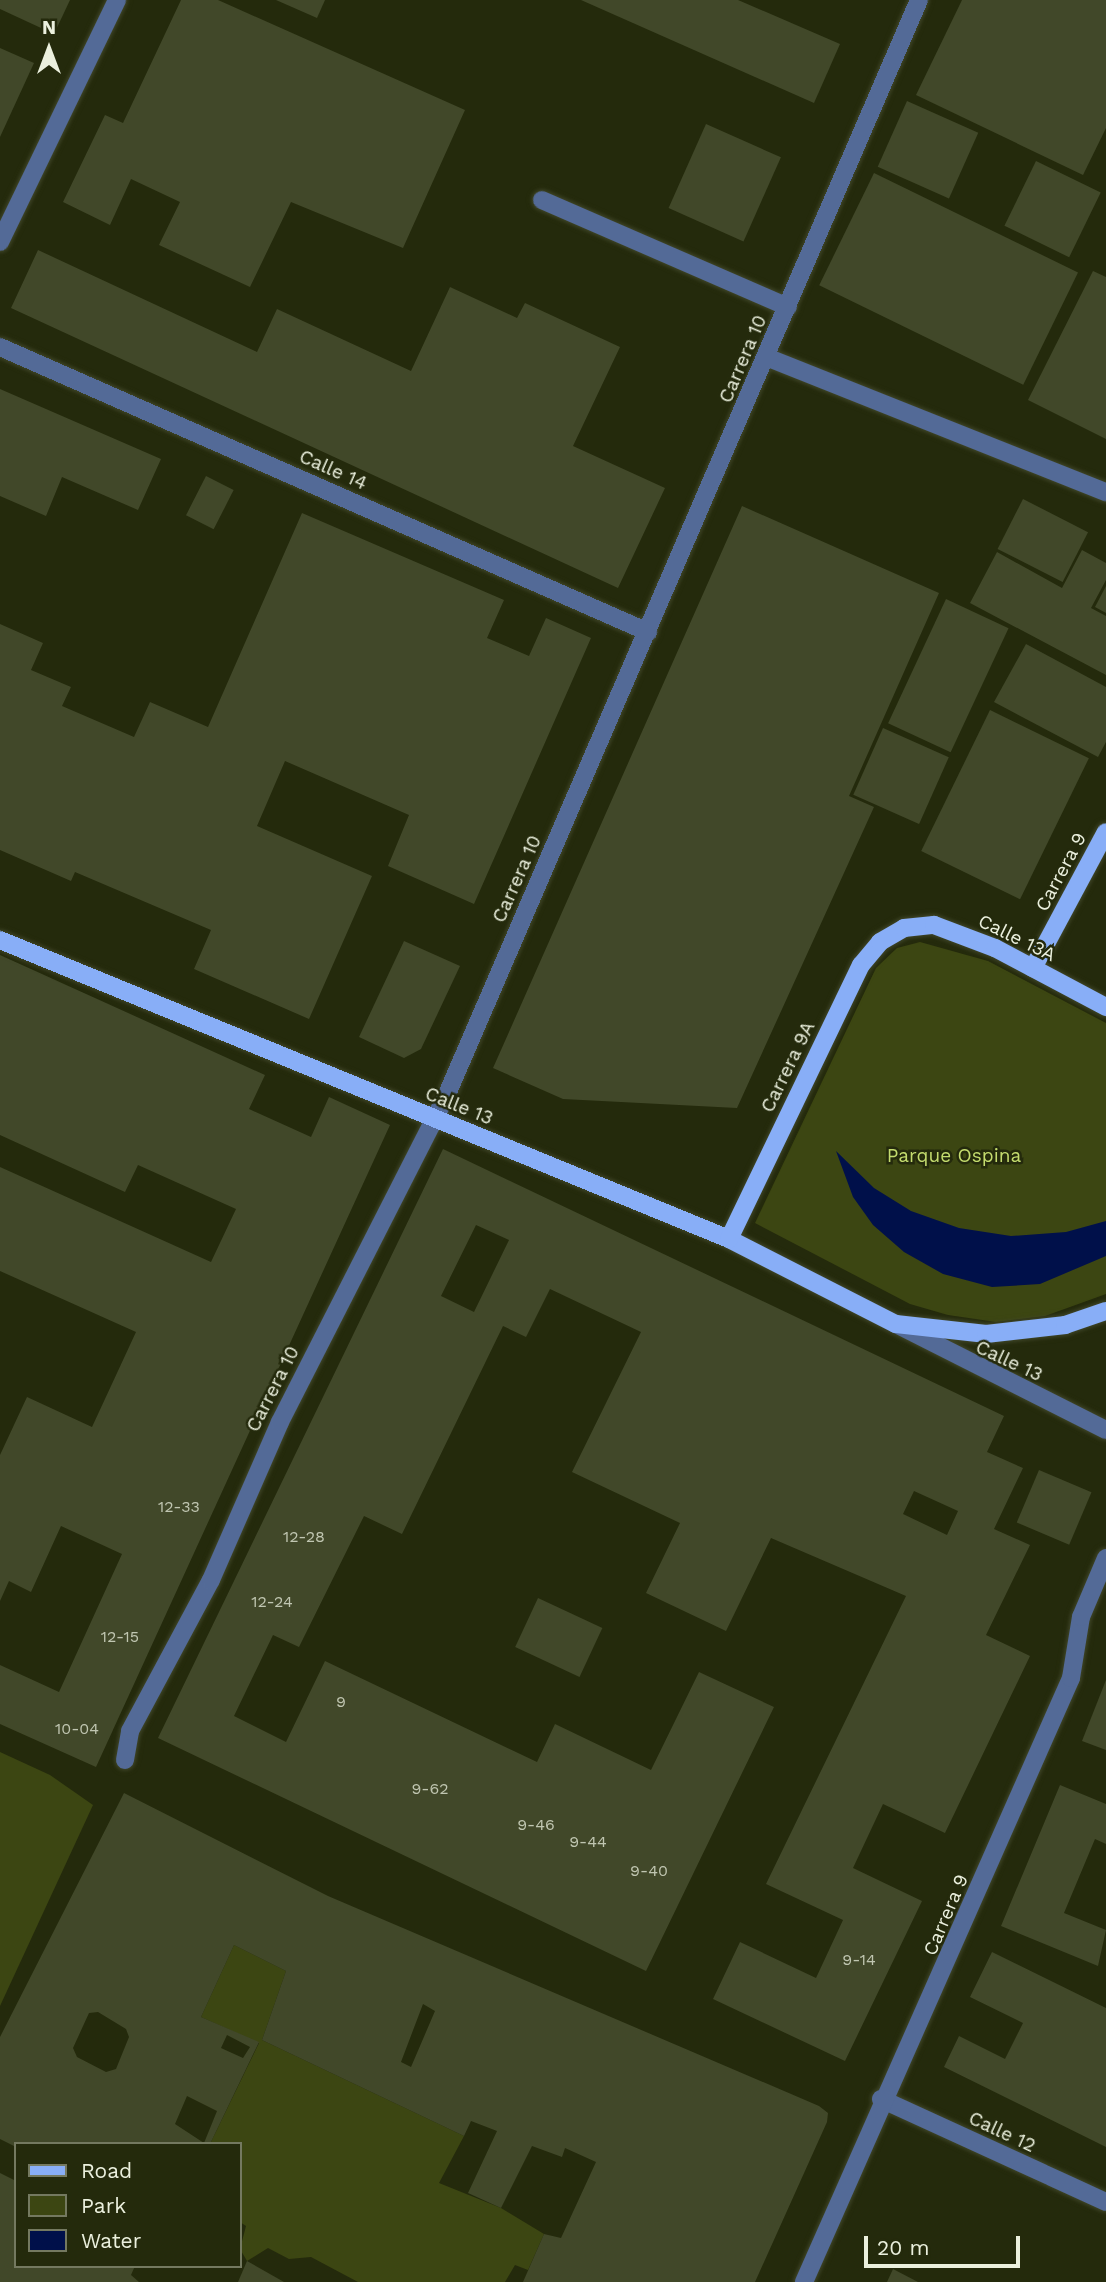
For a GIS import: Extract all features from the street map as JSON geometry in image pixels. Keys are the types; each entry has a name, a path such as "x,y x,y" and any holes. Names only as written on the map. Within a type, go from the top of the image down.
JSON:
{"main road":[{"name":"Carrera 9","path":"1033,968 1106,832"},
{"name":"Calle 13A","path":"904,928 934,925 963,934 1106,1007"},
{"name":"Carrera 9A","path":"729,1239 861,965 880,942 904,928"},
{"name":"Calle 13","path":"0,940 729,1239 896,1324 986,1334 1065,1325 1106,1311"}],"street":[{"path":"0,242 117,0"},
{"name":"Carrera 10","path":"125,1760 130,1731 211,1580 279,1422 406,1166 435,1119 648,632 919,0"},
{"path":"542,200 788,307"},
{"name":"Calle 14","path":"0,347 648,632"},
{"path":"766,357 1106,492"},
{"name":"Calle 13","path":"896,1324 1106,1430"},
{"name":"Carrera 9","path":"804,2282 881,2099 914,2042 1071,1678 1081,1617 1106,1558"},
{"name":"Calle 12","path":"881,2099 1106,2202"}],"green space":[{"name":"Parque Ospina","path":"920,942 988,961 1106,1023 1106,1294 1045,1316 996,1322 948,1315 910,1304 755,1223 876,968 897,948"},
{"path":"0,1752 50,1775 93,1805 0,2006"},
{"path":"234,1945 286,1971 262,2040 464,2136 439,2183 501,2208 544,2234 528,2270 515,2265 505,2282 358,2282 311,2257 289,2259 268,2248 247,2261 242,2252 246,2226 242,2223 242,2142 211,2142 259,2043 201,2017"}],"water":[{"path":"836,1151 874,1188 911,1211 959,1228 1011,1236 1066,1232 1106,1221 1106,1256 1040,1284 992,1287 943,1274 904,1252 873,1225 853,1197"}],"building":[{"path":"0,0 70,0 54,34 0,9"},
{"path":"181,0 218,0 465,110 403,248 291,202 250,287 159,245 180,202 131,179 110,225 63,202 105,115 123,123"},
{"path":"276,0 325,0 317,18"},
{"path":"581,0 738,0 840,44 814,103"},
{"path":"962,0 1106,0 1106,128 1083,175 916,95"},
{"path":"0,48 34,63 0,137"},
{"path":"907,101 978,133 949,199 878,167"},
{"path":"706,124 781,157 743,241 669,208"},
{"path":"1036,161 1101,193 1069,257 1004,226"},
{"path":"874,173 1078,273 1023,385 819,285"},
{"path":"38,250 257,352 277,309 411,371 450,287 517,318 525,303 620,347 573,446 665,488 618,588 11,308"},
{"path":"1093,271 1106,277 1106,439 1028,400"},
{"path":"0,389 161,459 138,510 62,477 46,516 0,496"},
{"path":"206,476 234,490 214,529 186,515"},
{"path":"1023,499 1088,532 1063,582 998,549"},
{"path":"742,506 939,593 849,796 874,807 737,1108 563,1099 493,1068"},
{"path":"302,513 504,600 487,638 529,656 546,618 591,638 474,904 388,866 409,815 285,761 257,826 372,876 309,1019 194,969 211,930 75,872 71,881 0,850 0,624 43,643 31,670 71,687 62,706 134,737 150,702 208,727"},
{"path":"1082,550 1106,563 1106,580 1091,608 1106,616 1106,675 970,603 997,552 1062,588"},
{"path":"1106,586 1106,613 1095,607"},
{"path":"946,599 1009,628 951,752 888,723"},
{"path":"1026,644 1106,687 1106,742 1098,757 994,702"},
{"path":"990,710 1089,758 1020,899 921,851"},
{"path":"883,728 949,757 919,824 853,795"},
{"path":"404,941 460,966 421,1049 404,1058 359,1037"},
{"path":"0,955 265,1075 249,1109 311,1137 329,1097 390,1125 96,1767 0,1724 0,1665 59,1692 122,1554 61,1526 31,1592 9,1581 0,1601 0,1455 27,1397 92,1427 136,1332 0,1271 0,1167 211,1262 236,1209 138,1165 125,1192 0,1135"},
{"path":"443,1149 1004,1416 987,1452 1023,1468 994,1529 1030,1545 986,1635 1030,1656 945,1833 883,1804 853,1868 922,1901 845,2061 713,1999 740,1942 816,1978 843,1920 766,1884 906,1596 771,1538 726,1631 646,1593 680,1523 572,1472 641,1332 550,1289 526,1337 503,1326 402,1534 364,1516 299,1647 273,1635 234,1716 286,1742 325,1661 537,1762 555,1724 651,1770 699,1672 774,1707 646,1971 158,1738","holes":["476,1225 509,1240 474,1312 441,1296","914,1491 958,1511 947,1535 903,1514"]},
{"path":"1039,1470 1091,1492 1069,1545 1017,1522"},
{"path":"538,1598 602,1628 580,1677 515,1647"},
{"path":"1106,1680 1106,1750 1082,1741"},
{"path":"1060,1785 1106,1804 1106,1844 1095,1839 1064,1913 1106,1930 1098,1966 1001,1926"},
{"path":"124,1793 328,1896 819,2106 828,2113 827,2122 755,2282 523,2282 544,2234 561,2238 596,2162 565,2148 562,2157 532,2146 501,2208 468,2193 497,2131 471,2121 464,2136 262,2040 286,1971 234,1945 201,2017 259,2042 211,2142 204,2142 217,2111 187,2096 175,2124 202,2142 14,2142 14,2146 0,2139 0,2037","holes":["423,2004 435,2011 411,2067 401,2062","98,2012 126,2029 129,2037 116,2069 106,2072 77,2057 73,2048 89,2013","227,2035 250,2047 243,2058 221,2048"]},
{"path":"992,1952 1106,2008 1106,2147 944,2067 959,2036 1005,2059 1023,2023 970,1997"},
{"path":"0,2173 14,2180 14,2268 134,2268 131,2275 139,2282 0,2282"},
{"path":"247,2261 284,2282 238,2282"},
{"path":"893,2269 918,2282 887,2282"}]}
